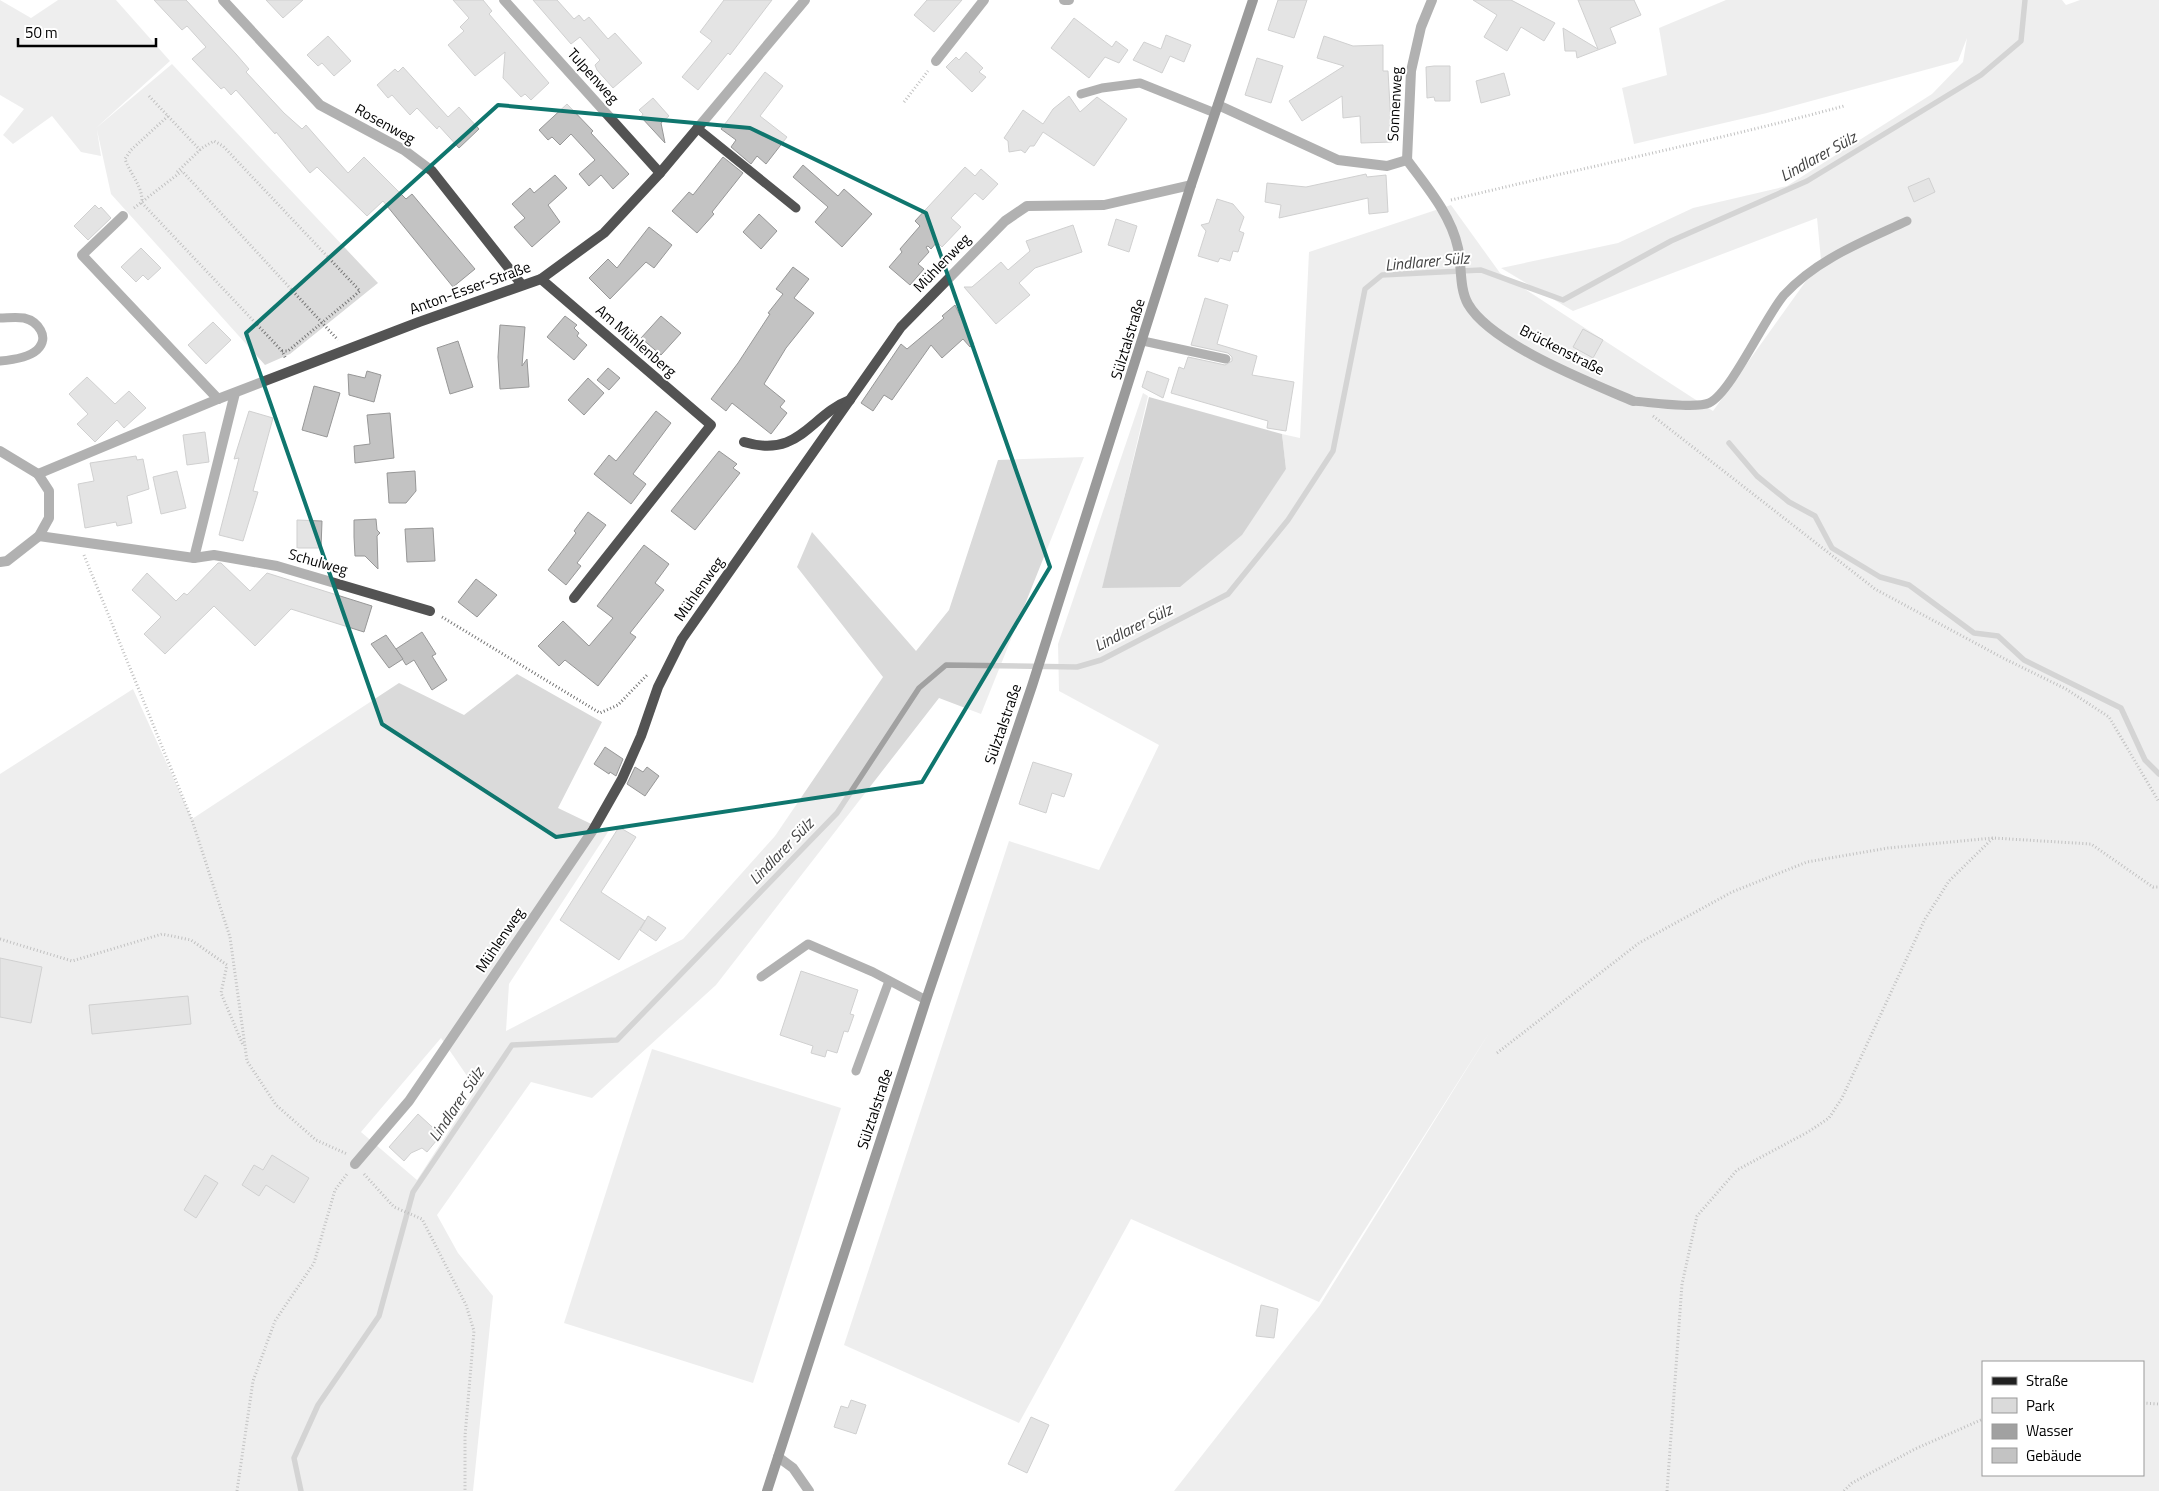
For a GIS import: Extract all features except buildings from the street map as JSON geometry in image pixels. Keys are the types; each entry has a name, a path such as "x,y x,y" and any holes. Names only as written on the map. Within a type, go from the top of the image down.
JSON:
{"main road":[{"name":"Sülztalstraße","path":"767,1491 926,1000 1032,686 1191,185 1253,0"}],"street":[{"name":"Rosenweg","path":"222,0 320,105 404,150 432,171 522,285"},
{"name":"Tulpenweg","path":"504,0 660,173"},
{"name":"Anton-Esser-Straße","path":"38,474 218,399 540,279 604,233 660,173 805,0"},
{"path":"936,61 984,0"},
{"path":"1064,0 1069,0"},
{"name":"Sonnenweg","path":"1216,109 1338,160 1387,166 1407,160 1410,71 1421,27 1432,0"},
{"name":"Brückenstraße","path":"1407,160 1447,218 1458,247 1462,283 1467,302 1480,322 1538,358 1633,401"},
{"name":"Mühlenweg","path":"355,1164 409,1101 593,830 622,779 658,687 682,639 901,327 1005,221 1027,206 1104,205 1191,185"},
{"path":"123,216 82,255 218,399"},
{"name":"Am Mühlenberg","path":"540,279 711,425 574,598"},
{"path":"194,558 235,393"},
{"path":"744,442 764,446 790,441 811,428 839,404 850,400"},
{"path":"0,451 38,474 49,491 49,518 39,536 7,561 0,562"},
{"name":"Schulweg","path":"39,536 194,558 214,556 277,566 430,611"},
{"path":"778,1457 793,1468 809,1491"}],"lane":[{"path":"1081,94 1102,88 1140,83 1216,109"},
{"path":"697,128 796,208"},
{"path":"1633,401 1677,405 1708,403 1724,390 1783,296 1804,276 1841,252 1907,221"},
{"path":"0,318 24,318 37,324 42,330 42,344 38,349 19,358 0,361"},
{"path":"1143,341 1226,360"},
{"path":"761,977 808,944 890,981 926,1000"},
{"path":"856,1070 890,981"}],"path":[{"path":"904,102 936,61"},
{"path":"149,96 200,150"},
{"path":"1438,204 1591,166 1748,132 1844,106"},
{"path":"168,116 131,150 125,159 129,170 143,192 142,203 282,351 291,371"},
{"path":"123,216 142,203 200,150 214,141 223,146 360,291 288,351 282,351"},
{"path":"177,172 182,171 346,350"},
{"path":"1633,401 1875,589 2003,658 2066,689 2109,717 2159,802"},
{"path":"79,541 192,820 227,928 247,1061 276,1104 316,1140 348,1155 394,1207 422,1219 466,1305 474,1331 465,1436 465,1491"},
{"path":"430,611 600,713 618,706 650,672"},
{"path":"1667,1491 1682,1284 1697,1216 1737,1170 1808,1132 1829,1118 1842,1098 1925,919 1949,881 1993,838"},
{"path":"1497,1053 1639,943 1732,892 1807,862 1888,848 1993,838 2091,844 2153,886 2159,887"},
{"path":"0,939 72,961 162,934 191,940 227,965 221,993 245,1050"},
{"path":"237,1491 253,1381 275,1320 314,1263 335,1190 355,1164"},
{"path":"2144,1403 2159,1404"},
{"path":"1844,1491 1852,1483 1915,1449 1982,1419"}],"highlighted area":[{"path":"498,105 750,128 926,213 1050,567 922,782 556,837 382,724 246,333"}],"green space":[{"path":"0,0 31,18 58,0 116,0 170,61 96,128 172,64 378,283 290,354 265,365 111,194 97,130 101,156 81,152 52,116 13,144 3,135 24,109 0,95"},
{"path":"1726,0 2062,0 2066,5 2080,0 2159,0 2159,1491 1174,1491 1320,1305 1489,1033 1319,1302 1131,1219 1019,1423 844,1345 1009,841 1099,870 1159,745 1059,691 1058,644 1143,393 1148,396 1103,588 1286,469 1282,434 1300,438 1309,252 1451,205 1500,273 1713,411 1821,260 1817,218 1573,311 1501,268 1618,243 1693,208 1787,186 1932,94 1963,62 1967,38 1958,61 1767,113 1634,144 1622,88 1667,75 1659,28"},
{"path":"1084,457 981,714 939,698 716,985 592,1098 531,1082 437,1215 458,1253 493,1296 473,1491 0,1491 0,774 133,689 192,819 399,683 464,715 517,674 602,722 558,808 608,832 509,984 506,1031 683,939 775,836 883,677 797,567 812,532 916,651 949,610 998,460","holes":["441,1038 476,1089 417,1180 361,1132"]},
{"path":"652,1049 841,1108 753,1383 564,1323"}],"water":[{"path":"1149,397 1282,434 1286,469 1242,535 1180,587 1102,588"}],"waterway":[{"name":"Lindlarer Sülz","path":"301,1491 294,1458 318,1405 379,1316 413,1192 512,1045 617,1040 837,813 919,688 946,665 1077,667 1101,660 1228,594 1288,520 1333,451 1365,289 1382,275 1481,270 1563,300 1671,241 1807,181 1981,75 2021,41 2025,0"},
{"path":"1729,443 1757,476 1789,502 1815,516 1832,548 1880,577 1909,585 1974,633 1998,636 2024,660 2121,708 2145,760 2159,774"}]}
